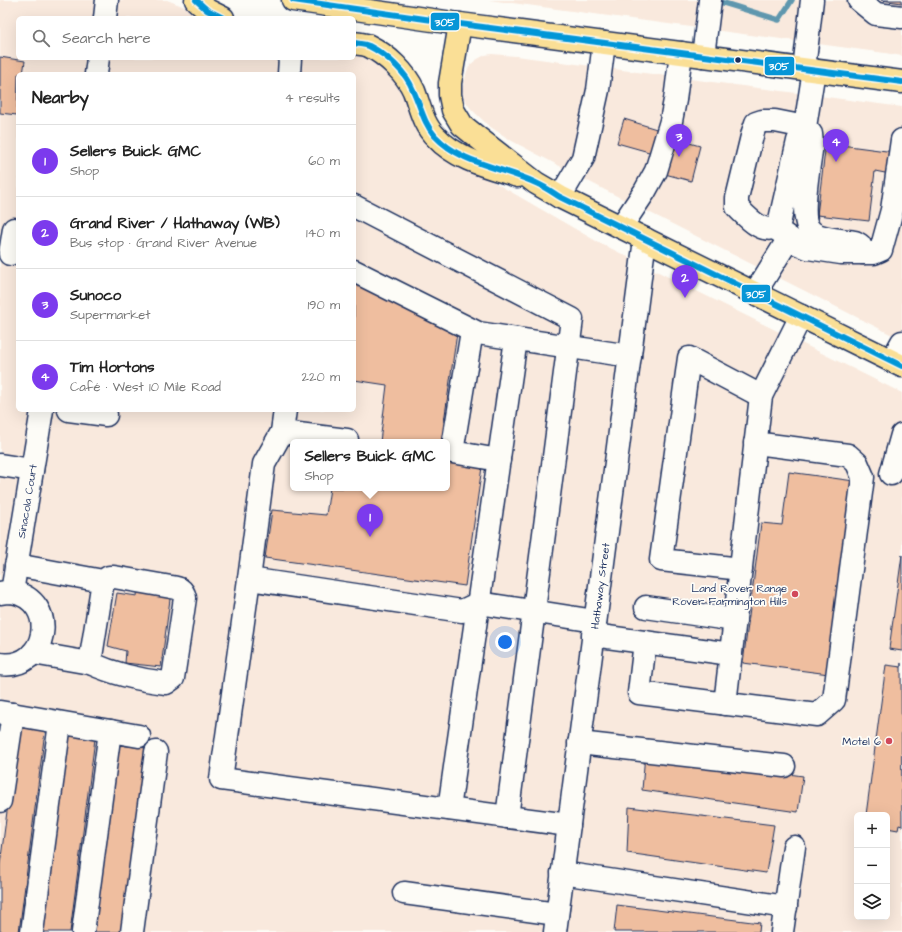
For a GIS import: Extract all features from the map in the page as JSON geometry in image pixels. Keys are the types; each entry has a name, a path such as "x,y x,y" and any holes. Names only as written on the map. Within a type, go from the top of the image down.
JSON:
{"main road":[{"path":"196,0 207,10 219,16"},
{"path":"293,0 460,24 902,82"},
{"path":"460,24 450,83 450,95 453,110 462,125 536,182 560,197 801,316 899,356"},
{"path":"356,43 368,46 388,58 405,76 413,89 424,121 436,137 451,149 467,159 536,182"}],"street":[{"path":"105,16 107,0"},
{"path":"703,56 710,0"},
{"path":"755,293 782,233 779,224 798,140 805,127 812,0"},
{"path":"859,0 876,14 902,17"},
{"path":"560,197 583,158 598,90 604,43"},
{"path":"621,227 645,191 656,171 671,121 675,100 680,53"},
{"path":"96,72 98,60"},
{"path":"289,72 290,60"},
{"path":"862,253 860,245 855,242 820,236 811,232 806,224 804,209 812,144 811,134 805,127 775,121 762,121 756,123 738,198 738,207 752,222 782,233 808,248 841,253 862,253 874,253 881,250 892,210 902,140"},
{"path":"356,207 572,319 507,817"},
{"path":"10,254 11,228"},
{"name":"Hathaway Street","path":"556,923 645,239"},
{"path":"356,272 478,334 630,356"},
{"path":"725,704 761,396 801,316"},
{"path":"472,331 452,452 499,460"},
{"path":"449,809 516,339"},
{"path":"741,569 661,560 689,358 761,396"},
{"name":"Sinacola Court","path":"1,668 16,664 29,658 38,647 43,634 42,619 36,606 26,597 6,592 16,565 42,412"},
{"path":"84,412 106,415"},
{"path":"285,412 282,432 264,464 250,579 221,778 569,825"},
{"path":"282,432 339,439"},
{"path":"890,474 902,435"},
{"path":"646,642 639,693 817,715 834,700 864,477 857,463 848,455 756,443"},
{"path":"0,465 32,470"},
{"path":"16,565 103,581 109,577 114,577 171,586 178,588 183,592 185,598 173,678 166,683 153,682 107,670 90,663 33,653"},
{"path":"250,579 462,611 478,603 534,612 646,642 731,654"},
{"path":"90,663 103,581"},
{"path":"646,607 735,620"},
{"path":"0,801 6,713 139,736"},
{"path":"32,932 60,723"},
{"path":"83,932 110,731"},
{"path":"579,743 784,766"},
{"path":"132,932 156,752"},
{"path":"782,932 794,847"},
{"path":"562,873 786,907"},
{"path":"404,892 556,923"}],"shaded area":[{"path":"0,0 167,0 208,16 16,16 16,60 356,60 356,50 380,59 447,155 596,241 902,393 902,932 0,932"},
{"path":"489,0 902,0 902,56 885,53"},
{"path":"492,54 902,107 902,340 605,190 512,141 489,126 471,109 464,99 462,90 470,65 485,55"}],"building":[{"path":"881,0 902,0 902,3"},
{"path":"0,57 25,61 23,72 16,72 16,115 0,113"},
{"path":"624,119 663,131 656,154 617,143"},
{"path":"675,139 700,146 691,181 665,174"},
{"path":"826,143 894,152 890,174 875,171 869,221 817,215"},
{"path":"356,278 457,333 441,439 380,439 387,385 356,380"},
{"path":"450,462 482,467 465,586 265,558 272,510 326,515 330,491 450,491"},
{"name":"Land Rover Range Rover Farmington Hills","path":"789,472 854,481 829,674 743,663 761,523 782,525"},
{"path":"902,555 902,651 889,649"},
{"path":"138,585 171,592 161,667 125,663 126,651 108,646 117,593 137,596"},
{"name":"Motel 6","path":"901,663 902,826 899,825 898,830 890,829 890,812 866,812 886,665 901,667"},
{"path":"18,727 45,731 19,932 0,932 0,865"},
{"path":"67,735 95,739 70,932 42,932"},
{"path":"118,745 146,748 122,932 94,932"},
{"path":"645,754 803,776 798,812 642,790"},
{"path":"629,807 774,825 766,873 627,853"},
{"path":"617,905 760,923 759,932 614,932"}],"waterway":[{"path":"714,0 779,20 792,0"}],"transit line":[{"name":"305","path":"196,0 207,10 219,16"},
{"name":"305","path":"293,0 460,24 902,82"},
{"name":"305","path":"356,43 367,45 376,50 389,59 401,71 410,83 431,131 446,146 470,159 539,185 560,197 902,366"}],"place":[{"name":"Sunoco","path":"679,157"},
{"name":"Tim Hortons","path":"836,162"},
{"name":"Grand River / Hathaway (WB)","path":"685,298"},
{"name":"Sellers Buick GMC","path":"370,537"},
{"name":"Land Rover Range Rover Farmington Hills","path":"795,594"},
{"name":"Motel 6","path":"889,741"}]}
